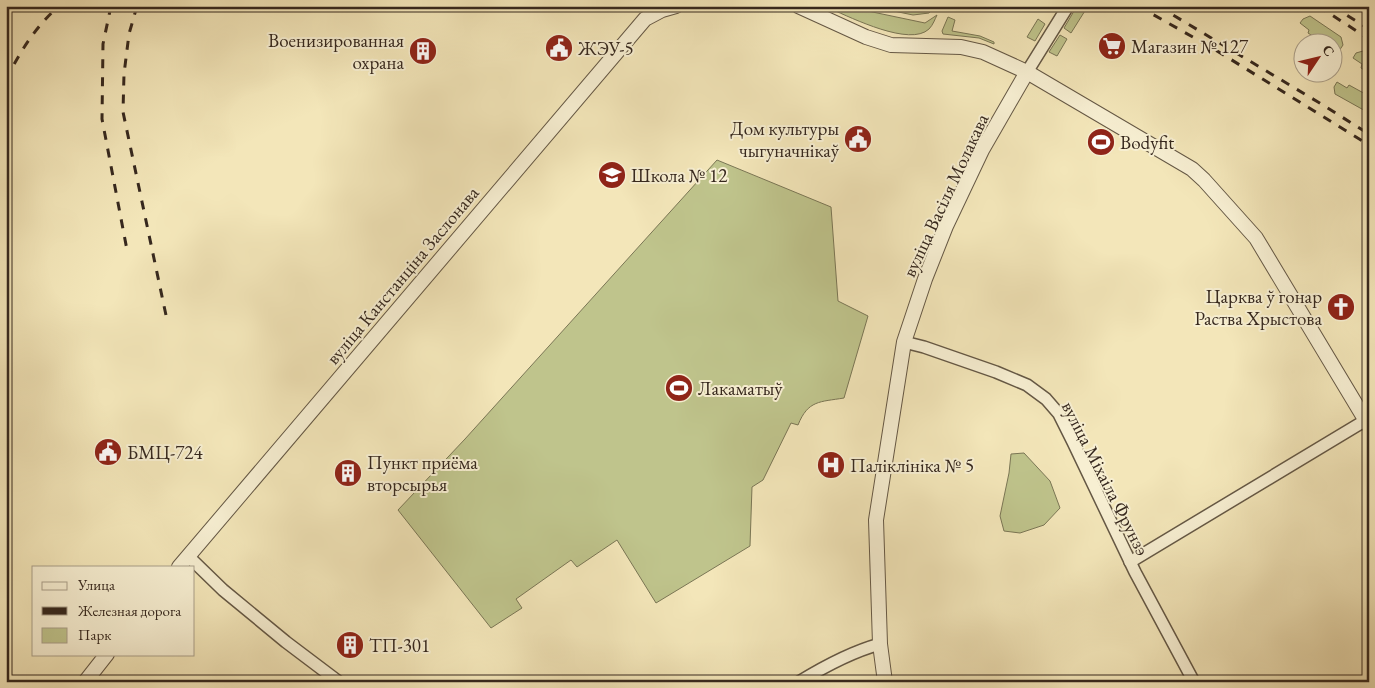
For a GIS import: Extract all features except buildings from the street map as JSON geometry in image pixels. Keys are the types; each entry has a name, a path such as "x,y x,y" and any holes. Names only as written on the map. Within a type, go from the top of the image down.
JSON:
{"street":[{"path":"648,12 676,6"},
{"path":"798,6 866,37 891,45 915,47 945,46 973,50 1027,72 1192,169 1256,238 1367,423 1130,562"},
{"name":"вуліца Васіля Молакава","path":"885,682 880,644 876,520 904,342 925,278 946,226 985,143 1068,6"},
{"name":"вуліца Канстанціна Заслонава","path":"184,561 648,12"},
{"name":"вуліца Міхаіла Фрунзэ","path":"904,342 996,372 1027,385 1046,399 1059,414 1130,562 1194,682"},
{"path":"195,569 339,682"},
{"path":"799,682 831,662 880,644"},
{"path":"85,682 105,656"}],"green space":[{"path":"833,6 844,6 925,23 937,15 929,29 920,34 909,35 895,33 866,24 831,9"},
{"path":"886,6 931,6 934,8 929,13 913,15 884,9"},
{"path":"1077,6 1088,6 1071,33 1064,28"},
{"path":"1310,16 1334,32 1308,32 1309,30 1300,23 1303,19"},
{"path":"948,17 955,20 952,31 980,36 994,42 994,44 979,38 943,34 942,31"},
{"path":"1038,19 1045,24 1035,41 1027,37"},
{"path":"1060,35 1067,39 1057,56 1049,52"},
{"path":"1363,51 1369,55 1369,73 1361,68 1362,64 1353,58 1356,53"},
{"path":"1337,82 1347,88 1349,85 1369,96 1369,113 1335,94 1334,87"},
{"name":"Лакаматыў","path":"717,160 831,207 838,301 868,316 844,398 816,404 806,411 798,425 791,423 763,480 752,487 750,546 656,603 617,540 577,567 571,560 516,599 522,608 491,628 398,510 465,439"},
{"path":"1024,453 1050,481 1060,508 1044,525 1020,533 1004,531 1000,516 1011,454"}],"railway":[{"path":"6,80 29,40 59,6"},
{"path":"111,6 103,44 102,119 127,250"},
{"path":"137,6 129,34 124,74 123,112 167,320"},
{"path":"1138,6 1214,49 1369,145"},
{"path":"1158,6 1369,134"},
{"path":"1318,6 1369,39"},
{"path":"1332,6 1369,29"},
{"path":"1363,6 1369,10"}],"place":[{"name":"Магазин № 127","path":"1112,46"},
{"name":"ЖЭУ-5","path":"559,48"},
{"name":"Военизированная охрана","path":"423,51"},
{"name":"Дом культуры чыгуначнікаў","path":"858,139"},
{"name":"Bodyfit","path":"1101,142"},
{"name":"Школа № 12","path":"612,175"},
{"name":"Царква ў гонар Раства Хрыстова","path":"1341,307"},
{"name":"Лакаматыў","path":"679,388"},
{"name":"БМЦ-724","path":"108,452"},
{"name":"Паліклініка № 5","path":"831,465"},
{"name":"Пункт приёма вторсырья","path":"348,473"},
{"name":"ТП-301","path":"350,645"}]}
